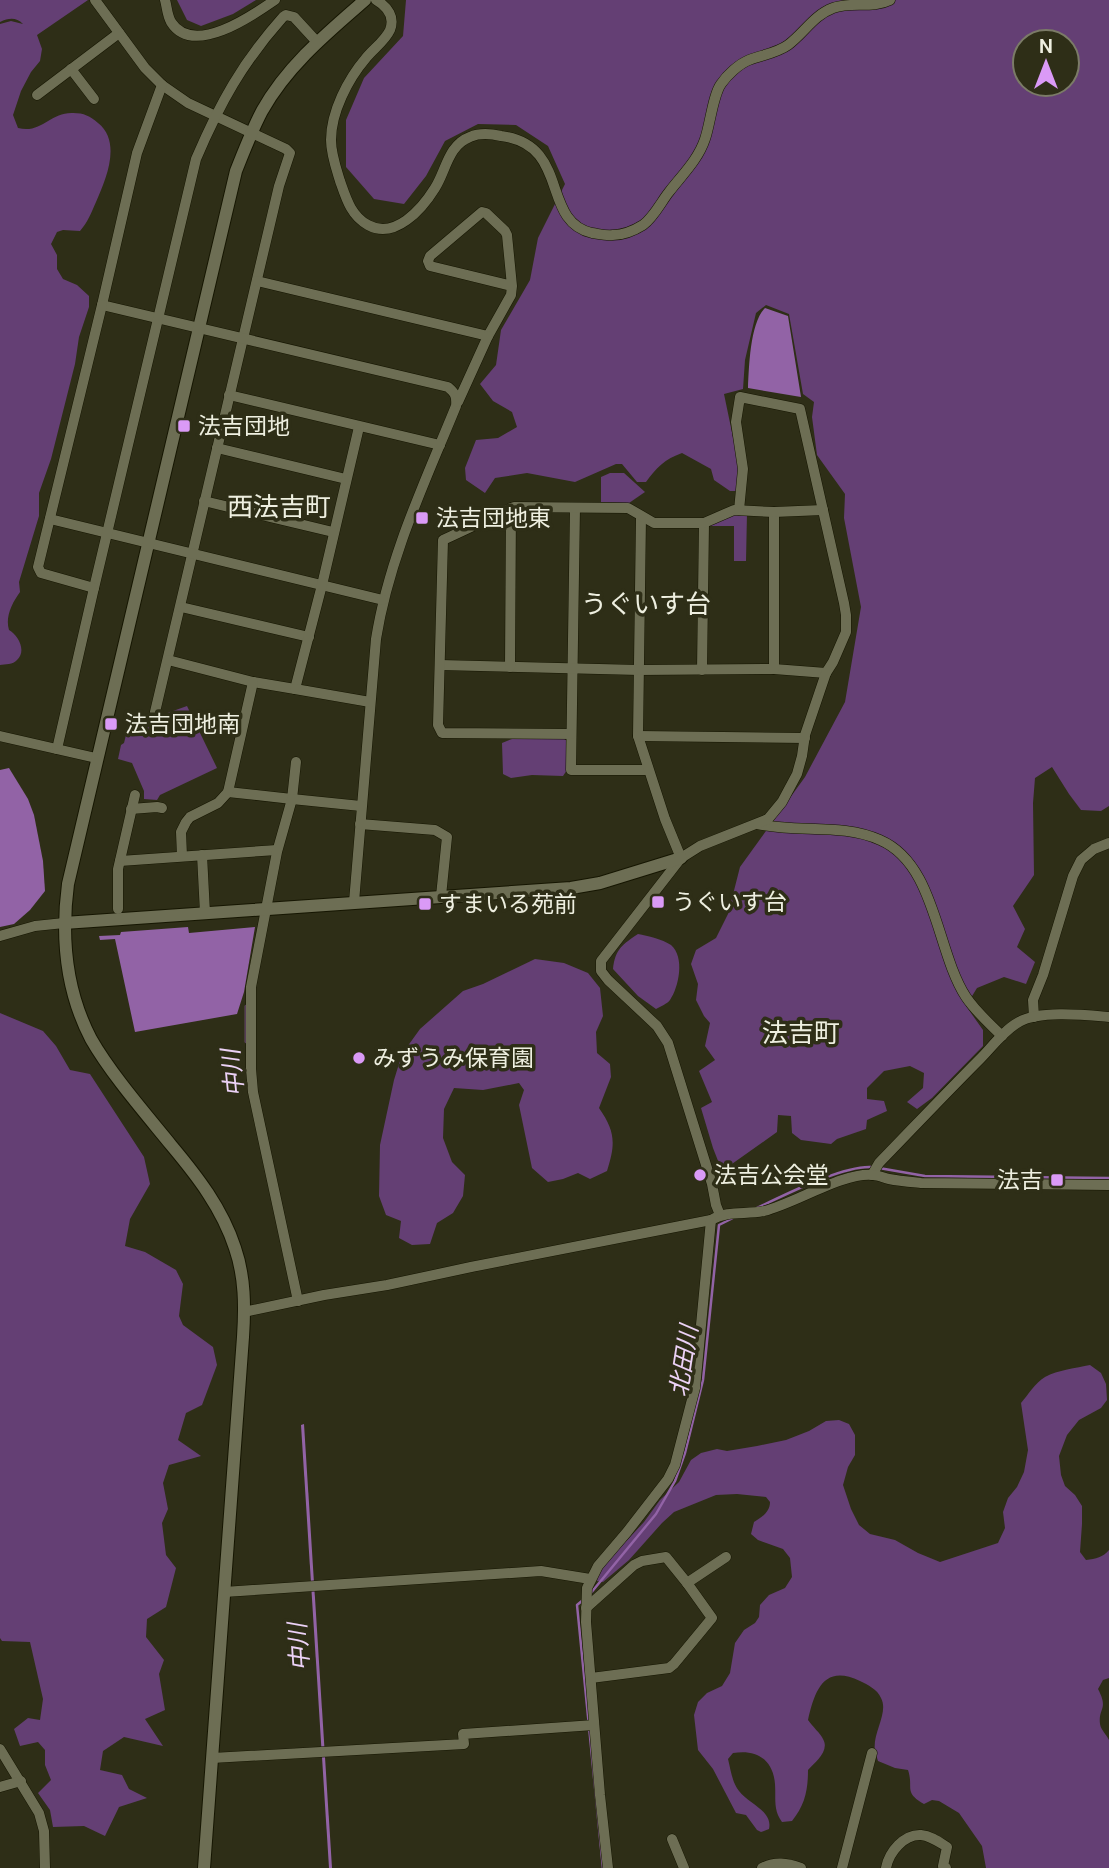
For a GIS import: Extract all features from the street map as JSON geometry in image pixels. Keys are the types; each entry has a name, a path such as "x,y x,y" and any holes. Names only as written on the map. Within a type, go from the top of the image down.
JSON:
{"street":[{"path":"95,0 145,68 162,85 188,103 290,153 279,186 155,712"},
{"path":"165,0 170,21 182,32 198,36 228,28 275,0"},
{"path":"204,1868 244,1289 240,1263 216,1204 103,1057 84,1024 70,980 64,945 64,923 68,884 96,758 236,171 263,110 277,88 317,42 365,0"},
{"path":"376,0 388,9 392,20 390,31 357,69 342,97 332,128 335,166 346,199 360,220 378,229 392,228 404,223 436,187 457,146 469,137 497,135 514,138 526,144 542,158 565,213 576,227 614,236 644,224 693,162 705,141 719,85 732,72 746,61 789,45 823,12 836,7 871,5 890,0"},
{"path":"57,749 196,159 214,115 241,69 283,17 293,17 317,42"},
{"path":"37,95 119,33"},
{"path":"71,69 94,99"},
{"path":"94,588 41,573 38,567 137,153 162,85"},
{"path":"354,902 376,639 383,600 402,537 456,406 488,336 511,295 512,286 507,235 486,213 479,213 430,256 428,261 430,266 512,286"},
{"path":"257,281 488,336"},
{"path":"102,305 448,387 457,397 456,406"},
{"path":"229,396 440,445"},
{"path":"0,936 35,926 64,923 571,888 600,883 681,858 700,846 768,819 776,811 797,774 805,738 826,673 846,632 846,615 800,409 740,397 736,422 743,469 738,510"},
{"path":"295,690 359,427"},
{"path":"217,448 346,479"},
{"path":"204,501 333,532"},
{"path":"510,667 511,508"},
{"path":"571,734 442,733 438,725 443,540 511,508 628,508 654,523 705,523 734,510 822,510"},
{"path":"575,508 571,770 648,770"},
{"path":"774,512 774,669"},
{"path":"641,517 638,736 665,819 681,858"},
{"path":"50,519 383,600"},
{"path":"702,670 705,523"},
{"path":"181,607 309,637"},
{"path":"168,660 253,682 370,702"},
{"path":"440,665 639,670 774,669 826,673"},
{"path":"182,856 181,832 186,822 190,817 218,803 228,792 253,682"},
{"path":"0,736 96,758"},
{"path":"638,736 805,738"},
{"path":"296,762 292,799 277,850 251,987 251,1069 257,1111 296,1301"},
{"path":"228,792 361,806"},
{"path":"118,909 118,869 135,795"},
{"path":"131,809 162,808"},
{"path":"360,824 435,830 447,837 441,896"},
{"path":"758,824 779,829 861,834 882,840 898,851 912,866 924,888 948,958 965,996 1003,1036"},
{"path":"1034,1017 1033,1000 1073,876 1081,860 1094,849 1109,843"},
{"path":"120,861 277,850"},
{"path":"202,855 205,913"},
{"path":"608,1868 591,1726 586,1605 589,1583 598,1566 668,1479 675,1465 695,1388 716,1205 668,1042 657,1026 608,980 601,971 601,961 681,858"},
{"path":"872,1175 880,1163 1019,1022 1034,1017 1080,1014 1109,1017"},
{"path":"244,1312 716,1217 760,1212 858,1176 872,1175 921,1183 1109,1185"},
{"path":"586,1605 634,1565 666,1557 712,1618 669,1668 591,1678"},
{"path":"687,1583 726,1557"},
{"path":"224,1592 541,1571 589,1583"},
{"path":"212,1758 464,1744 463,1734 591,1726"},
{"path":"0,1749 42,1821 45,1840 44,1868"},
{"path":"842,1868 872,1753"},
{"path":"0,1787 21,1781"},
{"path":"886,1868 887,1860 897,1846 913,1836 920,1835 930,1837 947,1847 943,1861 946,1868"},
{"path":"672,1839 684,1868"},
{"path":"762,1868 776,1863 801,1868"}],"shaded area":[{"path":"0,0 88,0 37,35 42,49 40,61 21,91 13,115 18,128 26,129 40,126 65,114 87,115 105,131 111,150 104,183 85,224 80,231 57,232 51,244 57,255 57,269 63,279 77,285 89,296 89,307 79,337 75,364 51,459 39,493 39,516 19,582 20,592 9,615 9,630 18,639 21,652 15,662 0,665 0,24 11,21 23,24 12,19 0,22"},
{"path":"177,0 256,0 233,14 201,26 187,20"},
{"path":"406,0 1109,0 1109,806 1101,811 1081,810 1052,767 1035,778 1034,875 1013,906 1025,929 1017,947 1035,962 1026,984 1004,977 977,988 966,1006 983,1030 983,1046 932,1098 917,1109 907,1102 923,1088 924,1073 910,1066 884,1071 867,1088 867,1099 884,1101 887,1111 867,1120 866,1129 837,1139 831,1144 801,1140 792,1133 791,1116 778,1115 777,1132 722,1171 701,1108 712,1102 699,1071 715,1060 705,1046 710,1023 696,1000 698,984 691,964 696,950 716,938 728,914 740,867 805,777 845,702 861,607 844,518 845,494 817,455 812,417 814,402 803,394 789,314 766,305 756,313 745,360 743,389 724,394 740,471 736,491 730,491 714,480 711,469 682,453 661,464 646,482 637,482 622,464 616,464 575,482 527,473 495,478 485,493 466,480 465,468 476,440 498,438 517,427 512,412 493,401 480,384 496,365 501,330 530,280 538,238 565,184 548,146 516,125 478,124 445,141 426,176 404,204 374,199 346,167 346,120 364,78 403,36"},
{"path":"765,308 788,316 801,397 748,388 753,334"},
{"path":"610,473 624,473 645,492 629,503 601,502 601,477"},
{"path":"734,512 747,513 746,561 734,561 734,526 708,526"},
{"path":"187,706 217,768 160,795 157,800 144,799 144,791 132,763 118,759 128,727"},
{"path":"563,738 567,741 567,770 563,776 532,775 511,778 503,774 502,743 512,739"},
{"path":"9,768 28,799 34,815 43,861 45,891 14,924 0,927 0,770"},
{"path":"188,927 189,933 255,927 244,992 237,1014 135,1032 115,939 100,940 99,936"},
{"path":"638,934 671,945 678,957 678,980 673,994 669,1001 656,1009 638,996 613,969 621,948"},
{"path":"535,959 564,963 588,973 600,988 603,1016 596,1032 597,1053 610,1064 611,1077 599,1108 611,1131 613,1145 607,1171 590,1179 578,1173 548,1182 532,1168 519,1105 524,1090 519,1083 483,1090 454,1088 444,1109 443,1138 452,1162 465,1175 463,1196 453,1213 437,1223 430,1244 412,1245 399,1238 401,1221 386,1215 379,1196 380,1145 402,1054 420,1029 463,991"},
{"path":"0,1013 43,1031 56,1046 70,1070 90,1074 144,1157 150,1184 130,1219 125,1246 145,1252 176,1270 183,1284 179,1316 183,1325 213,1347 217,1365 202,1405 186,1413 178,1440 201,1456 169,1465 163,1483 168,1509 162,1523 166,1555 176,1568 166,1607 147,1619 146,1637 164,1660 159,1674 165,1710 145,1719 163,1746 124,1737 103,1751 100,1770 122,1775 129,1789 147,1798 119,1807 105,1836 84,1826 53,1827 50,1810 38,1793 51,1780 45,1765 45,1750 38,1742 20,1746 14,1729 28,1718 40,1720 43,1699 30,1642 2,1641 0,1638"},
{"path":"1090,1365 1101,1373 1106,1384 1107,1400 1101,1408 1079,1420 1067,1435 1059,1456 1065,1486 1082,1506 1080,1552 1086,1560 1099,1557 1109,1550 1109,1678 1103,1680 1098,1689 1103,1705 1100,1724 1109,1740 1109,1868 986,1868 982,1846 959,1813 939,1801 932,1800 924,1804 911,1793 908,1770 878,1761 875,1744 883,1710 881,1698 872,1688 848,1677 830,1678 823,1683 814,1699 808,1720 822,1737 825,1748 808,1770 805,1797 792,1821 782,1822 777,1813 774,1775 767,1762 756,1754 741,1752 733,1753 728,1759 737,1788 767,1817 769,1829 761,1832 757,1830 746,1815 736,1813 713,1769 698,1750 694,1715 698,1702 707,1693 722,1686 730,1673 735,1643 744,1630 759,1617 760,1605 769,1595 785,1588 792,1577 790,1558 783,1549 758,1540 751,1534 754,1522 767,1511 770,1502 766,1497 716,1495 674,1512 629,1560 603,1582 597,1581 605,1564 679,1482 691,1460 701,1453 786,1440 826,1421 839,1420 849,1424 855,1435 855,1455 843,1485 859,1525 870,1534 895,1540 940,1562 998,1543 1005,1528 1003,1512 1024,1472 1028,1450 1021,1403 1045,1377"},
{"path":"304,1424 332,1868 329,1868 301,1425"}],"waterway":[{"name":"中川","path":"246,1006 246,1042"},
{"name":"北田川","path":"757,1208 830,1176 872,1167"},
{"name":"北田川","path":"879,1168 925,1176 1109,1178"},
{"name":"北田川","path":"590,1594 656,1514 675,1481 685,1453 703,1380 719,1225 735,1217"},
{"name":"北田川","path":"583,1600 577,1605 603,1868"}],"place":[{"name":"法吉団地","path":"184,426"},
{"name":"法吉団地東","path":"422,518"},
{"name":"法吉団地南","path":"111,724"},
{"name":"うぐいす台","path":"658,902"},
{"name":"すまいる苑前","path":"425,904"},
{"name":"みずうみ保育園","path":"359,1058"},
{"name":"法吉公会堂","path":"700,1175"},
{"name":"法吉","path":"1057,1180"}],"district":[{"name":"西法吉町","path":"279,507"},
{"name":"うぐいす台","path":"646,604"},
{"name":"法吉町","path":"801,1033"}]}
